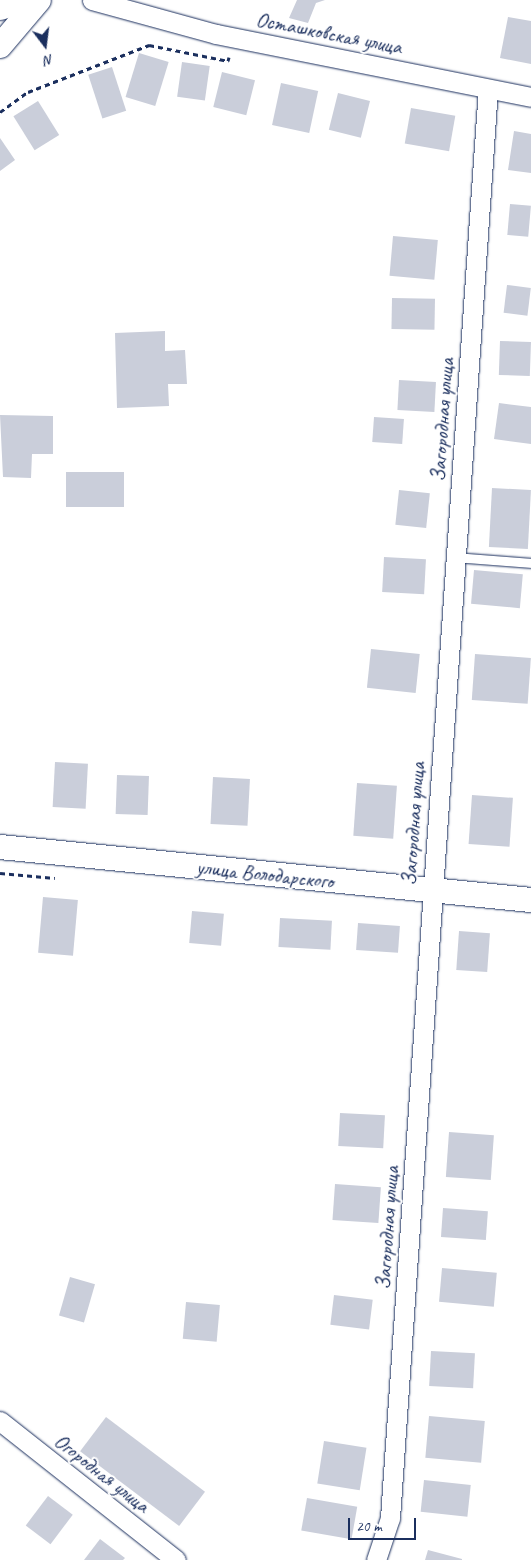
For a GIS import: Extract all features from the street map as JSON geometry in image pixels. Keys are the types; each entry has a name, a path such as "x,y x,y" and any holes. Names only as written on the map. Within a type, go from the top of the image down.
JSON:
{"main road":[{"path":"0,6 17,0"}],"street":[{"path":"0,46 39,0"},
{"name":"Осташковская улица","path":"92,0 234,37 531,97"},
{"name":"Загородная улица","path":"376,1560 390,1518 431,892 488,89"},
{"name":"улица Володарского","path":"0,847 431,892 531,900"},
{"name":"Огородная улица","path":"0,1421 176,1560"}],"lane":[{"path":"455,557 531,563"}],"path":[{"path":"0,112 28,92 149,45 228,61 234,37"}],"building":[{"path":"297,0 325,0 316,3 308,23 289,18"},
{"path":"508,17 531,21 531,64 500,58"},
{"path":"139,53 169,62 155,106 126,97"},
{"path":"182,62 210,66 205,101 177,97"},
{"path":"112,67 126,111 102,118 88,75"},
{"path":"222,72 255,80 246,115 213,107"},
{"path":"281,83 318,91 309,133 272,125"},
{"path":"338,93 370,101 361,138 329,130"},
{"path":"38,101 59,135 35,150 13,116"},
{"path":"411,108 455,116 449,151 405,143"},
{"path":"514,131 531,134 531,173 508,170"},
{"path":"0,138 15,160 0,171"},
{"path":"510,204 531,206 528,237 507,235"},
{"path":"393,236 438,240 434,280 390,276"},
{"path":"507,285 531,288 527,316 504,313"},
{"path":"392,298 435,299 434,330 391,329"},
{"path":"165,331 165,351 185,350 187,384 168,384 169,406 117,408 115,333"},
{"path":"500,341 531,342 530,376 499,375"},
{"path":"399,380 436,382 434,412 397,410"},
{"path":"499,403 531,407 531,444 494,439"},
{"path":"0,415 53,416 53,454 32,454 31,478 3,477"},
{"path":"374,417 404,419 402,444 372,442"},
{"path":"66,472 124,472 124,507 66,507"},
{"path":"492,488 531,490 528,549 489,547"},
{"path":"399,490 430,493 426,528 395,525"},
{"path":"384,557 426,559 424,594 382,592"},
{"path":"474,570 523,574 520,608 471,604"},
{"path":"371,649 420,654 416,693 367,688"},
{"path":"475,654 531,658 528,704 472,700"},
{"path":"55,762 88,764 86,809 53,807"},
{"path":"117,775 149,776 148,815 116,814"},
{"path":"213,777 250,779 247,826 211,824"},
{"path":"357,783 397,786 393,839 353,836"},
{"path":"472,795 513,798 509,847 469,844"},
{"path":"43,897 78,900 73,956 38,953"},
{"path":"192,911 224,914 221,946 189,943"},
{"path":"280,918 332,921 330,950 278,947"},
{"path":"358,923 400,926 398,953 356,950"},
{"path":"459,931 490,933 487,972 456,970"},
{"path":"340,1113 385,1115 383,1148 338,1146"},
{"path":"449,1132 494,1135 491,1180 446,1177"},
{"path":"335,1184 381,1187 378,1223 332,1220"},
{"path":"443,1208 488,1211 486,1240 441,1237"},
{"path":"442,1268 497,1273 494,1307 439,1302"},
{"path":"70,1277 95,1284 84,1323 59,1315"},
{"path":"334,1295 373,1300 369,1330 330,1325"},
{"path":"186,1302 220,1305 217,1342 183,1339"},
{"path":"431,1351 475,1353 473,1388 429,1386"},
{"path":"429,1416 485,1421 481,1463 425,1458"},
{"path":"106,1417 205,1492 179,1526 80,1451"},
{"path":"324,1441 366,1448 360,1490 317,1483"},
{"path":"424,1480 471,1485 467,1517 421,1512"},
{"path":"48,1496 73,1515 50,1544 26,1526"},
{"path":"307,1498 357,1507 351,1539 301,1530"},
{"path":"100,1539 125,1558 123,1560 84,1560"},
{"path":"428,1550 462,1559 462,1560 425,1560"}]}
